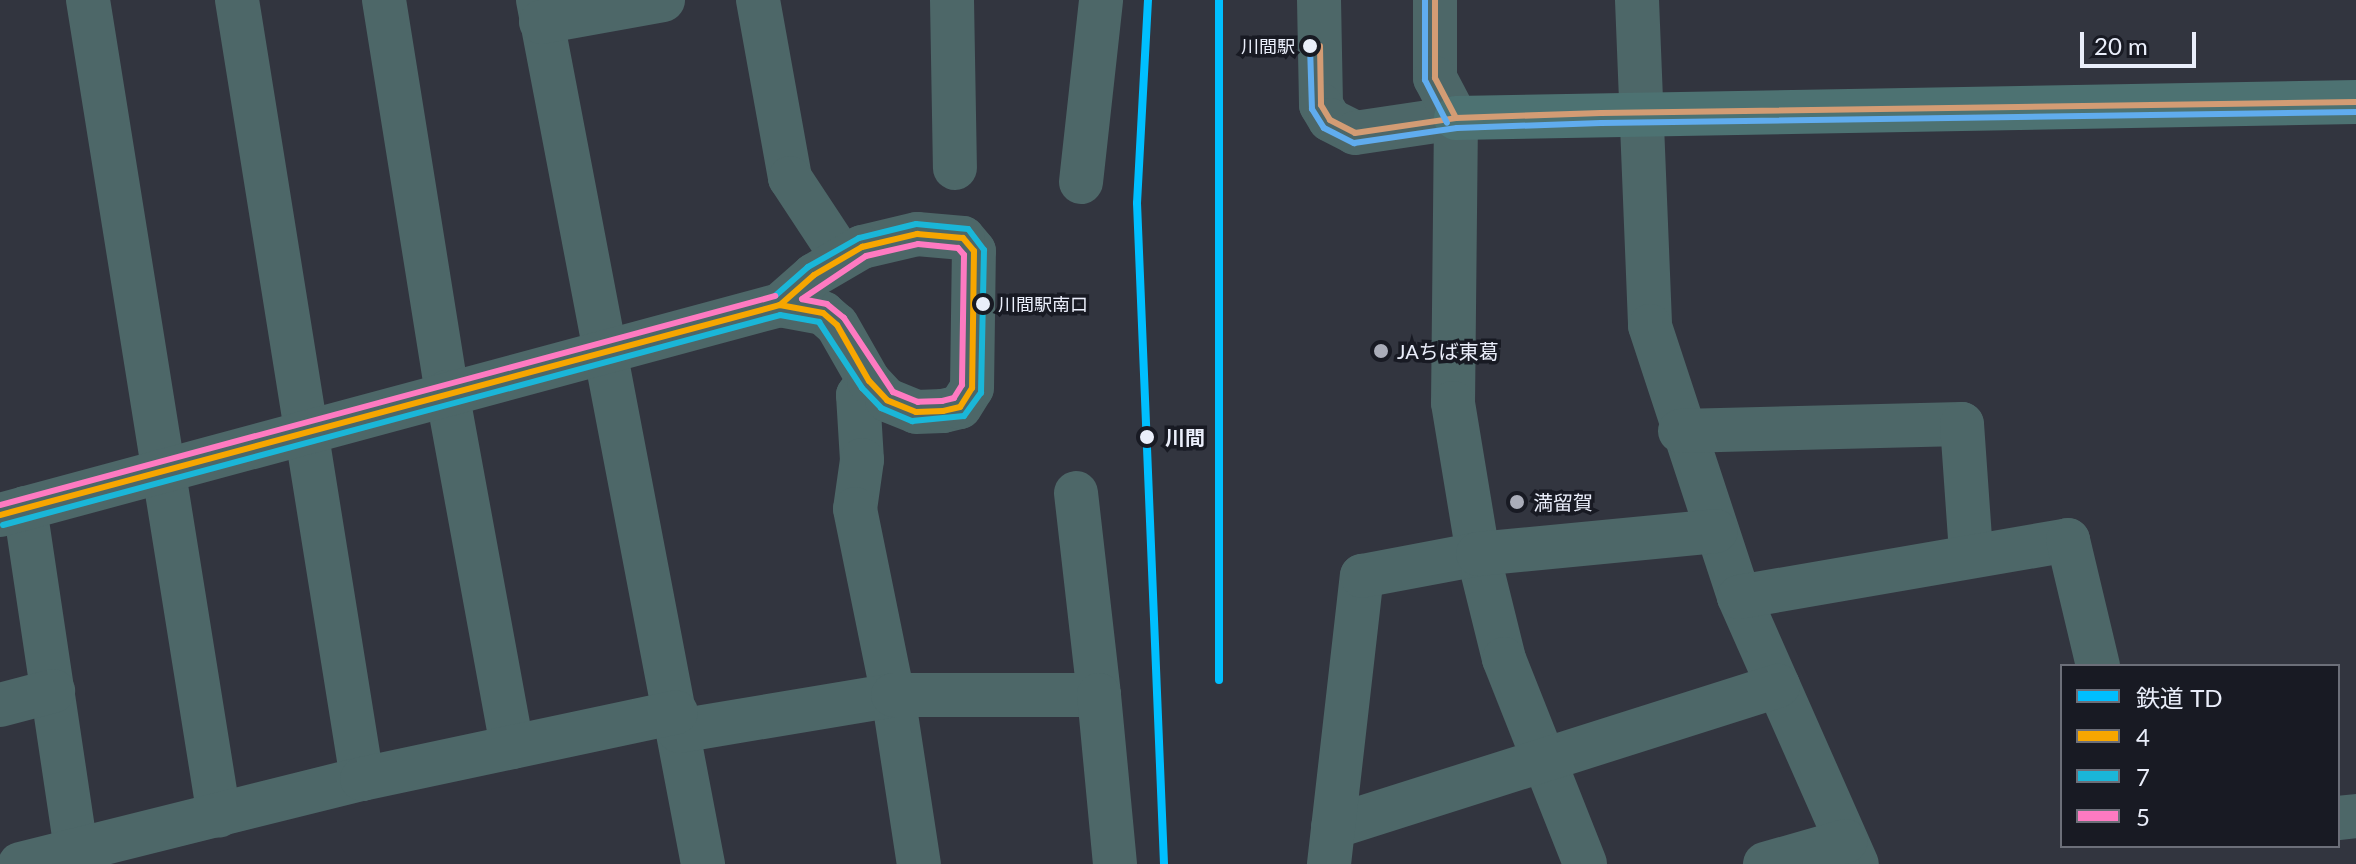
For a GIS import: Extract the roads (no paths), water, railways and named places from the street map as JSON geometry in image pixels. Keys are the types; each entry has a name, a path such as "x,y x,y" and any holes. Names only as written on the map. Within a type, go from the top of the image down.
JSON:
{"main road":[{"path":"1456,118 1645,112 2356,102"}],"street":[{"path":"88,0 219,816"},
{"path":"237,0 362,779"},
{"path":"384,0 447,392 512,747"},
{"path":"663,0 539,11 678,721 703,864"},
{"path":"758,0 790,178 842,257"},
{"path":"952,0 955,168"},
{"path":"1081,182 1101,0"},
{"path":"1319,0 1321,105 1330,120 1355,133 1456,118"},
{"path":"1435,0 1435,78 1456,118 1453,403 1478,554 1504,659 1585,864"},
{"path":"1637,0 1645,112 1650,326 1680,431 1739,597 1852,852 1765,864"},
{"path":"1409,126 1435,78"},
{"path":"76,850 53,691 13,511 605,349 780,305 805,307 830,319 869,381 887,400 916,412 960,407 972,388 974,251 952,235 917,234 888,238 842,257 780,305"},
{"path":"869,381 858,395 862,460 855,509 893,695 919,864"},
{"path":"1680,431 1962,424 1971,553"},
{"path":"1076,493 1115,864"},
{"path":"1716,531 1478,554 1362,576 1331,845 1544,764 1778,686"},
{"path":"1739,597 1971,553 2068,540 2098,664"},
{"path":"0,705 53,691"},
{"path":"26,863 362,779 512,747 678,721 893,695 1099,695"}],"rail line":[{"name":"TD","path":"1148,0 1137,203 1164,864"},
{"name":"TD","path":"1219,0 1219,680"}],"place":[{"name":"川間駅","path":"1310,46"},
{"name":"川間駅南口","path":"983,304"},
{"name":"JAちば東葛","path":"1381,351"},
{"name":"川間","path":"1147,437"},
{"name":"満留賀","path":"1517,502"}]}
